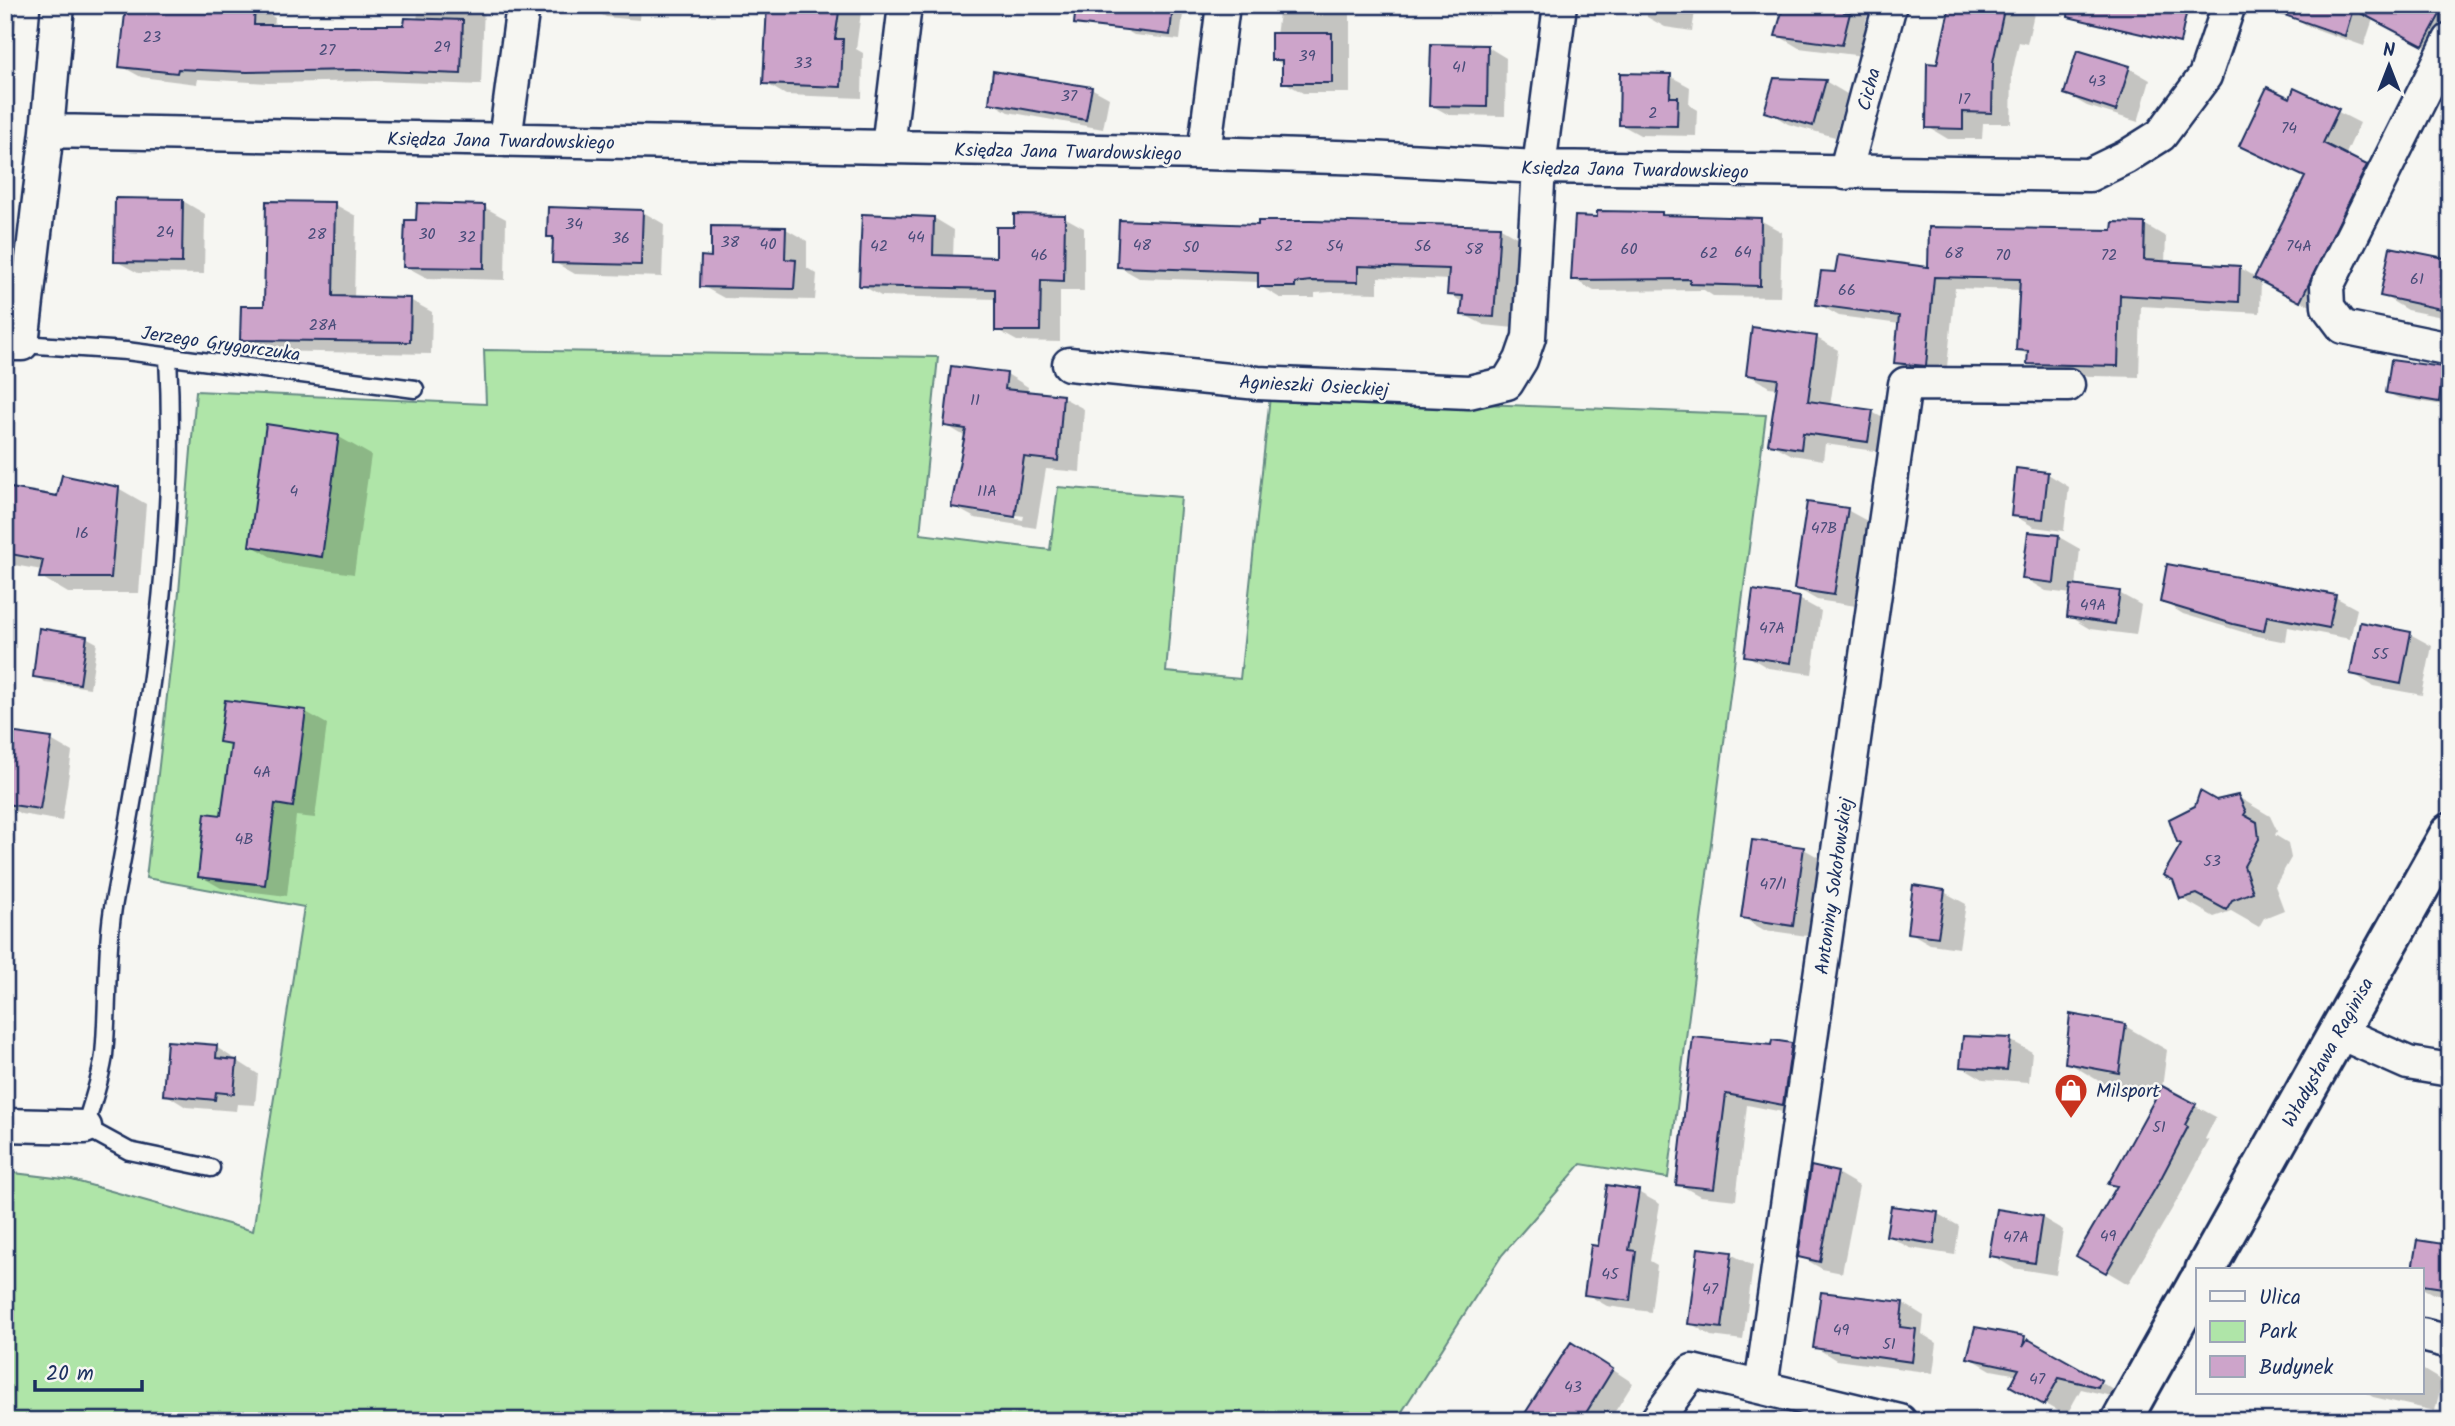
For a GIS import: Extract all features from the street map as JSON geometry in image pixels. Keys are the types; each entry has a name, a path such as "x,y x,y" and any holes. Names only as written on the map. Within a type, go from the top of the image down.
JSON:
{"street":[{"path":"13,344 47,131 58,5"},
{"path":"505,140 523,5"},
{"path":"888,147 905,5"},
{"path":"1204,153 1223,5"},
{"path":"1539,167 1560,5"},
{"name":"Cicha","path":"1845,173 1890,5"},
{"name":"Księdza Jana Twardowskiego","path":"47,131 1204,153 1539,167 2089,175 2126,157 2161,135 2205,76 2229,5"},
{"path":"2450,40 2327,286 2328,307 2343,327 2450,349"},
{"name":"Agnieszki Osieckiej","path":"1069,364 1258,383 1469,392 1507,383 1521,360 1529,337 1539,167"},
{"name":"Antoniny Sokołowskiej","path":"1761,1387 1905,384 2068,385"},
{"name":"Władysława Raginisa","path":"2206,1268 2450,833"},
{"path":"2337,1032 2409,1063 2450,1070"},
{"path":"5,1125 85,1127"},
{"path":"2121,1421 2196,1287"},
{"path":"2424,1336 2450,1342"},
{"path":"1656,1421 1692,1371 1900,1421"}],"lane":[{"name":"Jerzego Grygorczuka","path":"13,344 126,351 415,389"},
{"path":"169,357 172,418 170,482 153,659 112,921 103,1058 85,1127 129,1151 211,1168"}],"green space":[{"path":"484,350 938,357 920,534 1050,550 1058,487 1181,497 1166,672 1240,679 1270,396 1766,415 1668,1178 1581,1164 1502,1255 1396,1421 5,1421 5,1172 72,1180 253,1231 304,907 146,878 179,592 196,391 486,404"}],"building":[{"path":"126,5 255,5 254,25 404,25 405,18 463,20 461,74 355,70 247,72 178,69 177,73 119,67"},
{"path":"767,5 840,5 835,39 843,39 841,87 763,84"},
{"path":"1076,5 1173,5 1170,35 1074,24"},
{"path":"1784,5 1846,5 1844,12 1850,13 1842,45 1775,36"},
{"path":"1950,5 2005,5 1993,62 1992,113 1963,112 1963,129 1926,128 1927,63 1937,64"},
{"path":"2069,5 2188,5 2180,43 2068,17"},
{"path":"2270,5 2445,5 2423,46 2353,9 2345,36 2270,10"},
{"path":"1271,33 1332,33 1332,83 1282,83 1282,60 1271,60"},
{"path":"1431,44 1488,45 1487,107 1429,106"},
{"path":"2077,50 2130,66 2116,111 2064,94"},
{"path":"993,71 1092,87 1086,120 989,103"},
{"path":"1620,73 1671,74 1670,97 1678,97 1677,126 1619,125"},
{"path":"1774,78 1826,80 1813,126 1764,112"},
{"path":"2267,87 2290,98 2294,88 2339,109 2323,143 2367,165 2300,302 2254,278 2305,177 2239,146"},
{"path":"115,198 183,199 182,263 114,262"},
{"path":"266,201 335,202 333,296 411,298 410,342 240,340 241,306 264,306"},
{"path":"417,203 485,205 484,268 403,267 405,220 416,220"},
{"path":"548,207 643,210 641,265 552,263 553,237 547,237"},
{"path":"1597,211 1761,218 1760,286 1690,284 1690,279 1571,280 1575,216 1597,217"},
{"path":"862,214 934,217 933,255 996,257 996,227 1014,227 1014,214 1065,215 1064,281 1041,280 1040,331 995,331 995,289 859,286"},
{"path":"1119,220 1258,225 1258,221 1311,221 1500,226 1494,317 1461,315 1463,296 1447,295 1449,269 1358,266 1358,282 1311,281 1295,283 1295,287 1258,287 1258,272 1117,267"},
{"path":"2113,222 2145,223 2144,260 2240,266 2239,302 2120,295 2118,366 2027,364 2028,351 2016,350 2020,279 1934,277 1926,366 1894,363 1899,316 1816,305 1821,271 1835,272 1838,255 1928,267 1929,227 2112,230"},
{"path":"711,226 786,227 785,259 796,260 794,289 700,287 701,256 711,257"},
{"path":"2390,247 2450,259 2450,311 2380,296"},
{"path":"1752,327 1817,336 1808,401 1873,410 1868,442 1803,433 1801,449 1768,444 1778,379 1746,375"},
{"path":"2391,360 2443,367 2439,402 2386,393"},
{"path":"951,366 1007,373 1005,389 1063,395 1058,461 1024,457 1015,517 951,507 966,429 944,426"},
{"path":"266,424 339,435 322,557 249,546"},
{"path":"2016,468 2048,472 2043,519 2011,516"},
{"path":"62,475 119,487 111,578 39,578 43,560 5,553 5,487 57,496"},
{"path":"1807,502 1848,508 1834,595 1794,589"},
{"path":"2028,532 2059,535 2054,583 2022,579"},
{"path":"2167,564 2336,595 2329,628 2267,616 2264,631 2160,602"},
{"path":"2071,585 2120,591 2115,624 2067,617"},
{"path":"1753,590 1800,597 1791,663 1744,656"},
{"path":"2360,622 2411,632 2401,684 2350,674"},
{"path":"39,628 87,636 80,684 33,677"},
{"path":"225,700 306,710 293,807 275,804 265,885 198,877 205,813 221,815 231,744 219,742"},
{"path":"9,732 52,738 40,809 5,804 5,758"},
{"path":"2200,791 2216,800 2238,795 2246,812 2244,815 2257,822 2259,839 2244,866 2253,892 2232,900 2226,910 2197,894 2180,899 2173,880 2163,875 2181,844 2177,842 2169,819 2195,806"},
{"path":"1752,840 1804,847 1793,926 1741,918"},
{"path":"1913,885 1945,890 1938,937 1907,933"},
{"path":"2070,1014 2126,1024 2119,1073 2065,1063"},
{"path":"1963,1036 2011,1038 2007,1070 1960,1067"},
{"path":"1693,1037 1771,1045 1772,1040 1792,1043 1783,1105 1726,1094 1714,1189 1676,1185"},
{"path":"167,1041 217,1045 216,1058 237,1060 234,1094 216,1092 215,1100 163,1095"},
{"path":"2162,1086 2196,1104 2185,1125 2188,1127 2158,1184 2106,1273 2076,1256 2117,1186 2108,1184"},
{"path":"1811,1166 1838,1172 1820,1262 1798,1257"},
{"path":"1607,1185 1639,1190 1629,1250 1636,1251 1630,1301 1584,1295 1591,1245 1598,1246"},
{"path":"1891,1206 1938,1212 1934,1244 1886,1236"},
{"path":"1997,1209 2042,1216 2035,1263 1989,1256"},
{"path":"2417,1240 2450,1245 2450,1289 2424,1285 2424,1268 2412,1268"},
{"path":"1698,1248 1732,1252 1722,1328 1688,1324"},
{"path":"1821,1292 1903,1302 1900,1327 1916,1329 1912,1362 1813,1348"},
{"path":"1975,1327 2025,1336 2023,1347 2028,1339 2101,1380 2098,1387 2059,1378 2044,1405 2010,1386 2019,1369 1967,1358"},
{"path":"1571,1342 1613,1369 1581,1421 1520,1421"}],"place":[{"name":"Milsport","path":"2071,1120"}]}
